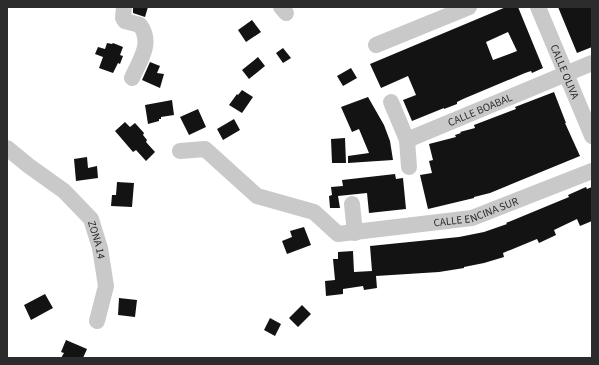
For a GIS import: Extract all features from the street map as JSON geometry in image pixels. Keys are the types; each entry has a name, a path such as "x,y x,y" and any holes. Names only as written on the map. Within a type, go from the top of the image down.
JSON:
{"street":[{"path":"124,7 122,18 125,21 140,25 146,38 145,47 132,78"},
{"path":"376,45 469,7"},
{"name":"CALLE OLIVA","path":"538,7 592,136"},
{"name":"CALLE BOABAL","path":"407,140 592,63"},
{"path":"392,102 407,140 409,167"},
{"name":"ZONA 14","path":"7,148 64,191 91,219 100,248 106,286 97,322"},
{"name":"CALLE ENCINA SUR","path":"180,151 205,149 256,196 314,212 338,234 472,218 592,171"},
{"path":"352,204 355,233"}],"building":[{"path":"133,7 148,7 145,17 133,13"},
{"path":"506,7 518,7 543,68 532,73 531,71 525,73 463,99 457,102 457,104 412,121 403,100 416,95 408,76 381,88 370,64","holes":["508,32 517,51 493,60 486,42"]},
{"path":"558,7 592,7 592,47 577,53"},
{"path":"252,20 261,32 246,42 238,30"},
{"path":"107,43 113,43 123,47 120,55 123,56 120,64 118,63 113,73 99,68 103,57 95,54 98,47 105,49"},
{"path":"283,48 291,58 283,63 276,53"},
{"path":"258,57 265,66 249,79 242,70"},
{"path":"150,62 160,66 157,73 164,74 160,88 142,80"},
{"path":"351,68 357,78 343,86 337,76"},
{"path":"242,90 253,97 242,113 229,105"},
{"path":"554,92 565,123 580,156 490,193 428,209 420,175 432,173 429,161 433,160 429,144 456,137 455,135 461,133 460,132 475,128 474,125 516,109 515,107"},
{"path":"368,97 384,125 390,141 393,160 348,163 348,156 369,153 359,129 352,132 341,107"},
{"path":"172,100 174,115 161,117 159,121 148,124 145,105"},
{"path":"198,109 206,127 189,135 180,117"},
{"path":"234,119 240,130 223,140 217,129"},
{"path":"125,122 130,127 135,123 144,133 143,135 147,140 146,142 155,152 146,161 136,150 133,152 115,131"},
{"path":"345,138 346,163 332,163 331,139"},
{"path":"87,157 88,168 97,166 98,178 76,181 74,159"},
{"path":"395,174 396,179 403,178 406,209 369,213 367,193 338,196 340,208 330,208 329,196 332,195 331,187 343,186 342,180"},
{"path":"117,182 134,183 132,207 111,206 112,195 116,195"},
{"path":"586,187 587,189 592,187 592,221 580,226 577,219 554,230 556,235 539,243 537,239 503,253 504,257 484,263 439,272 376,276 377,288 364,290 363,286 343,289 343,294 326,296 325,281 335,280 333,259 338,259 338,252 353,251 354,272 372,271 370,246 459,237 484,232 507,224 506,223 569,197 568,195"},
{"path":"304,227 311,245 287,254 282,241 292,237 290,231"},
{"path":"45,294 53,308 31,320 24,305"},
{"path":"119,298 137,300 135,317 118,315"},
{"path":"302,305 311,314 298,327 289,318"},
{"path":"270,318 281,324 275,336 264,330"},
{"path":"66,340 87,349 83,358 61,358 64,353 61,352"}]}
